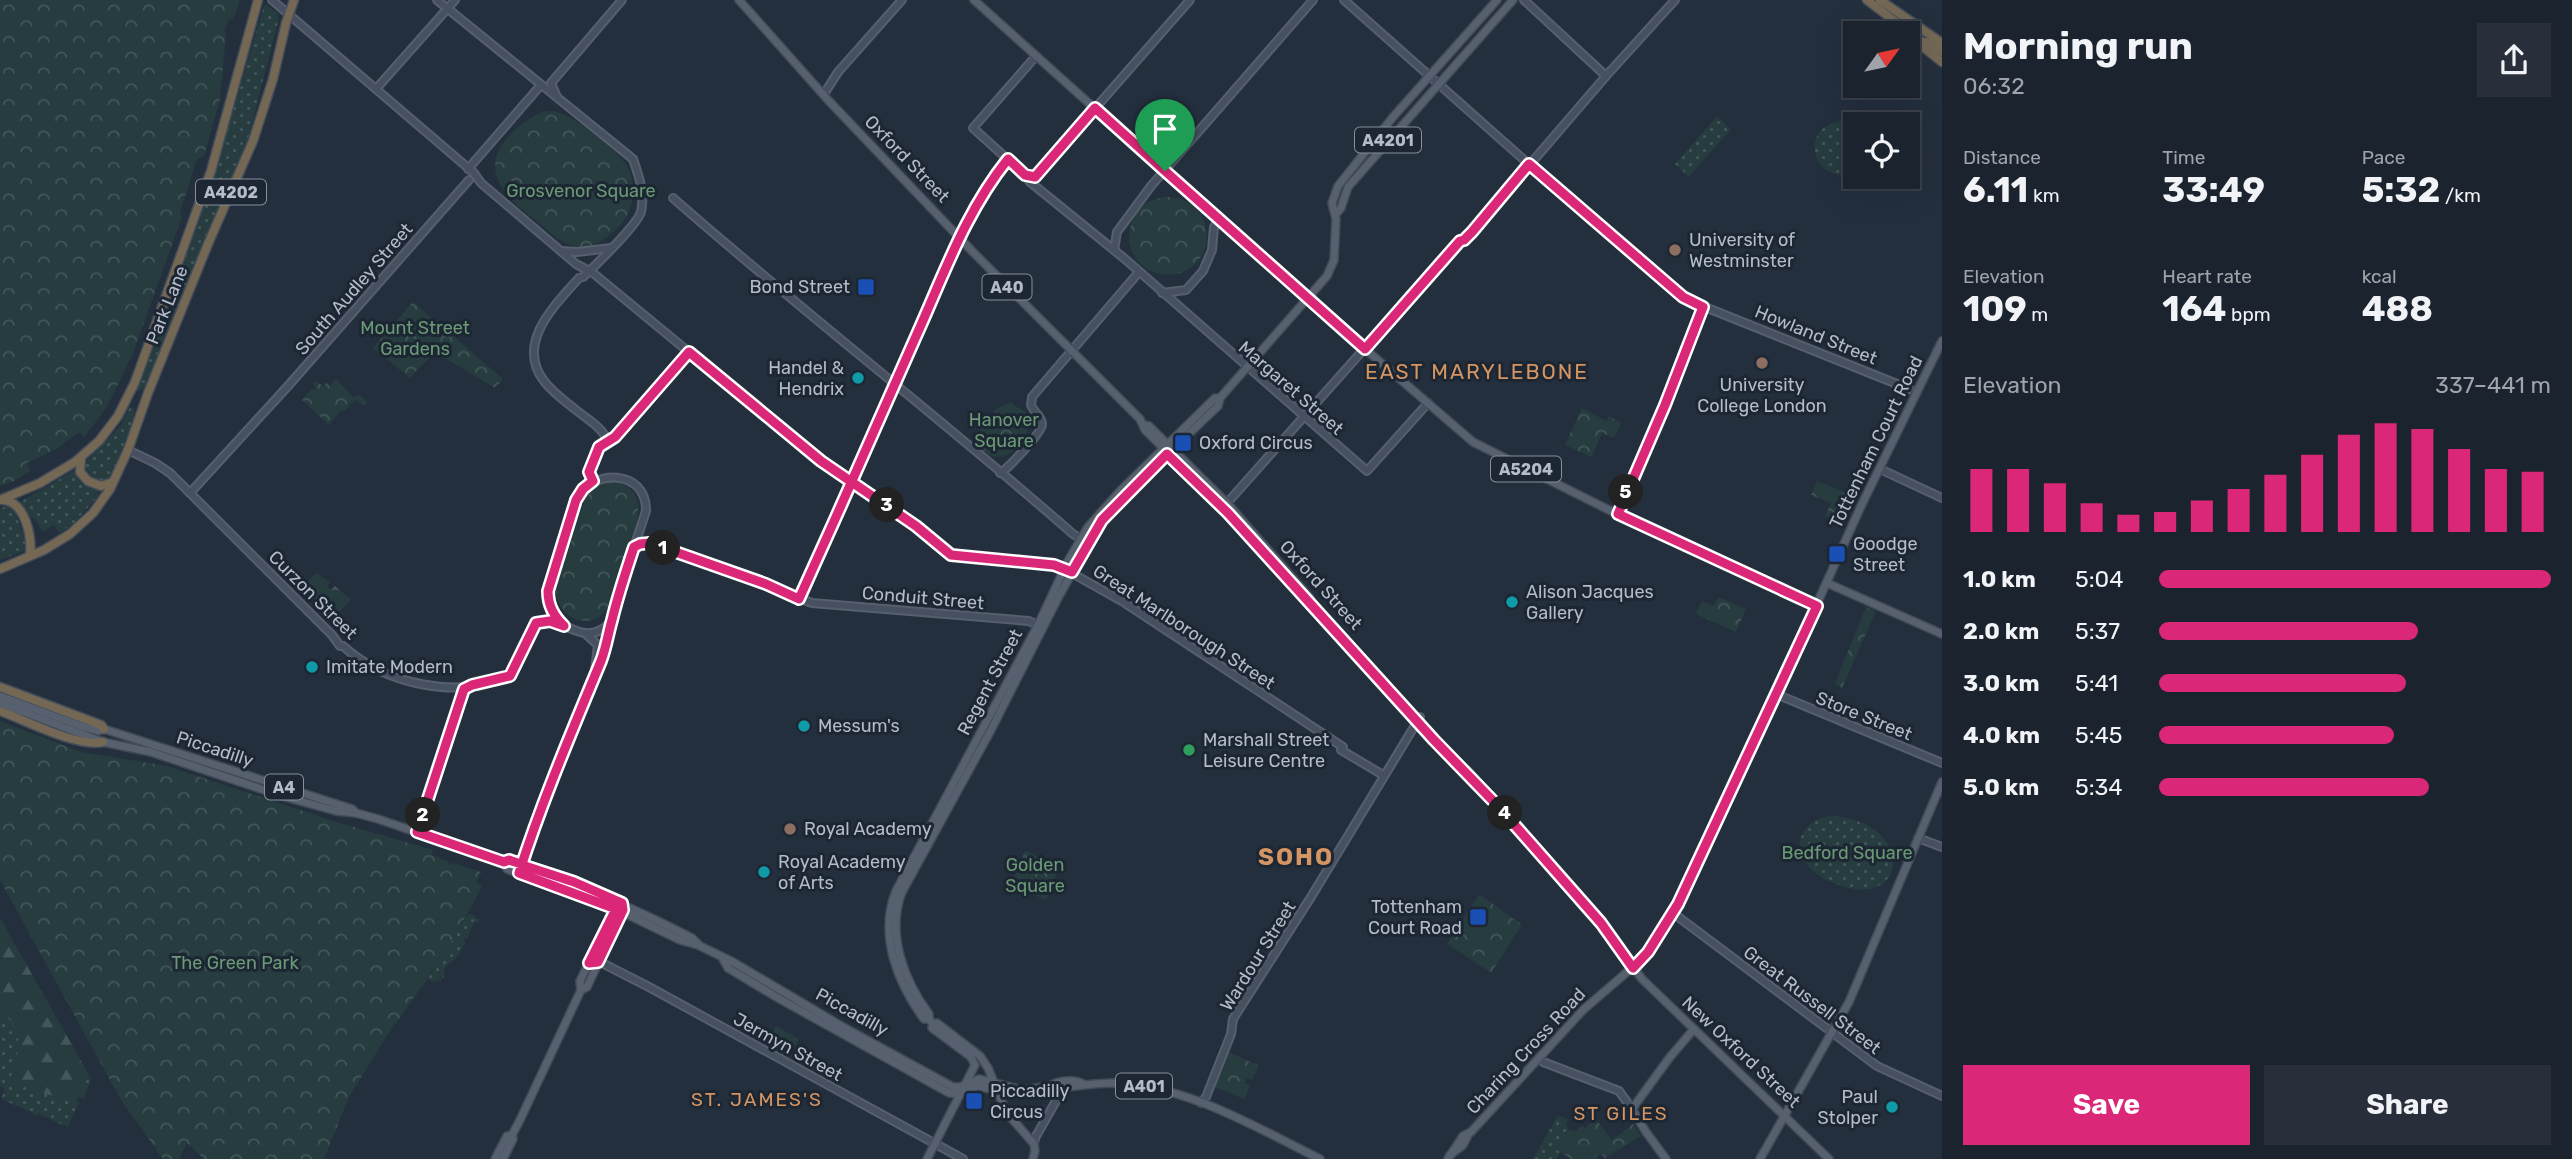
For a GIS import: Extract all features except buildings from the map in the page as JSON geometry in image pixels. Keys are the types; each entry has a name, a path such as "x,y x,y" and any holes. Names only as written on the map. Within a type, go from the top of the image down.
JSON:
{"highway":[{"name":"Park Lane","path":"0,500 40,483 81,457 114,424 135,382 211,172 258,0"},
{"name":"Park Lane","path":"2,568 52,545 77,529 99,505 115,480 148,393 253,141 294,0"},
{"path":"1867,0 1922,42 1927,42 1942,52"},
{"path":"1880,0 1942,43"},
{"path":"1922,42 1923,47 1942,62"},
{"path":"81,457 80,472 88,481 101,486 115,480"},
{"name":"A4202","path":"0,500 11,501 17,505 30,535 30,556"},
{"name":"A4","path":"0,687 101,725 104,729"},
{"name":"A4","path":"0,711 77,740 95,744 103,742"}],"main road":[{"name":"Oxford Street","path":"739,0 960,238 1144,425 1149,426 1167,450 1418,719"},
{"name":"A5204","path":"974,0 1307,299 1479,446 1817,606"},
{"name":"A4201","path":"1336,214 1332,203 1338,186 1353,164 1497,0"},
{"name":"A4201","path":"1307,299 1332,267 1336,214 1348,187 1513,0"},
{"name":"Regent Street","path":"1034,1144 1006,1112 981,1056 930,1018 925,1019 914,1004 897,971 890,934 891,903 1085,541 1167,450 1218,406 1220,398 1307,299"},
{"name":"Tottenham Court Road","path":"1633,968 1646,956 1673,913 1942,341"},
{"name":"Oxford Street","path":"1167,450 1227,503 1464,773 1468,774 1601,923 1633,968"},
{"path":"1827,583 1942,634"},
{"name":"A4","path":"0,696 83,727 98,731 104,729"},
{"name":"A4","path":"0,703 103,742"},
{"name":"Piccadilly","path":"104,729 352,809 356,813"},
{"name":"Piccadilly","path":"103,742 151,752 270,792 336,811 356,813 504,862 509,860 522,864 574,882 620,907"},
{"path":"1760,1159 1849,1002 1942,782"},
{"name":"Piccadilly","path":"504,862 505,868 620,907 685,934 722,959 733,962 949,1085 957,1088 966,1084"},
{"path":"581,990 587,987 620,907"},
{"path":"500,1159 513,1139 512,1135 581,990 580,981 620,907"},
{"name":"Piccadilly","path":"722,959 728,968 817,1021 946,1091 960,1094"},
{"name":"New Oxford Street","path":"1633,968 1829,1159"},
{"name":"Charing Cross Road","path":"1449,1157 1458,1142 1468,1135 1583,1010 1633,968"},
{"name":"Regent Street","path":"930,1018 932,1028 936,1032 972,1058 975,1065 966,1084"},
{"path":"1666,1159 1632,1109 1694,1029"},
{"name":"A4","path":"966,1084 976,1079 995,1086"},
{"name":"A401","path":"995,1086 1022,1090 1081,1082"},
{"name":"A401","path":"1050,1086 1053,1083 1081,1082 1140,1086 1174,1093 1257,1127 1320,1159"},
{"path":"927,1159 966,1084"},
{"path":"960,1094 978,1086 995,1086"},
{"path":"1033,1159 1034,1144"}],"street":[{"path":"272,0 559,251 590,271"},
{"path":"437,0 633,159 642,187 640,214 590,271 579,278 542,322 534,349 538,371 547,385 596,426 607,440"},
{"path":"376,89 455,0"},
{"path":"558,99 551,83 622,0"},
{"path":"824,94 838,72 902,0"},
{"path":"1035,177 1190,0"},
{"path":"1114,250 1118,232 1165,171 1313,0"},
{"name":"Howland Street","path":"1344,0 1683,297 1917,392"},
{"path":"1524,0 1606,76"},
{"path":"1228,513 1227,503 1460,241 1472,232 1675,0"},
{"name":"Margaret Street","path":"1036,55 973,128 1030,182 1114,250 1367,471 1428,403"},
{"path":"481,183 468,180 470,171 540,86"},
{"path":"799,599 960,238 988,183 1008,159"},
{"path":"1025,175 1035,177"},
{"path":"1035,177 1037,186"},
{"name":"South Audley Street","path":"190,493 468,180"},
{"path":"673,198 896,383 984,460 1085,541"},
{"path":"1163,293 1186,290 1203,271 1212,250 1214,228 1219,220"},
{"path":"559,251 611,248"},
{"path":"576,264 580,272 579,278"},
{"name":"Great Marlborough Street","path":"590,271 821,461 853,480 921,529 951,555 1056,565 1068,570 1133,608 1383,775"},
{"path":"1000,473 1010,466 1041,428 1041,419 1031,405 1032,397 1139,272"},
{"path":"1618,514 1703,307"},
{"path":"593,481 589,472 590,465 599,447 615,437 689,352"},
{"name":"Curzon Street","path":"128,450 163,467 340,646 344,646 363,663 391,677 446,687 472,685 510,676 536,623 550,621 564,626"},
{"path":"1880,469 1942,498"},
{"path":"519,873 606,647 646,506 637,487 618,477 593,481 583,489 576,500 548,591 552,610 564,626 593,638 598,645 595,672"},
{"path":"640,527 643,536 650,543"},
{"path":"634,547 650,543"},
{"name":"Conduit Street","path":"650,543 766,584 799,599 826,605 1029,621 1041,627"},
{"path":"584,634 601,631 612,619"},
{"path":"417,832 462,693 472,685"},
{"name":"Store Street","path":"1776,694 1942,763"},
{"name":"Wardour Street","path":"1201,1104 1231,1034 1233,1019 1311,897 1418,719"},
{"path":"1918,838 1942,847"},
{"name":"Great Russell Street","path":"1673,913 1877,1066 1942,1096"},
{"path":"589,963 598,962"},
{"name":"Jermyn Street","path":"598,962 649,987 963,1159"},
{"path":"1539,1058 1623,1093 1632,1109"},
{"path":"1034,1144 1064,1086"}],"green space":[{"path":"0,0 240,0 233,20 229,19 224,32 226,34 220,99 204,156 197,159 180,212 182,217 133,353 107,407 84,437 79,432 58,448 27,463 30,471 0,486"},
{"path":"267,5 279,18 248,139 144,388 138,391 136,388 216,169 264,6"},
{"name":"Grosvenor Square","path":"544,111 560,113 586,128 615,153 630,171 633,189 629,212 610,235 590,246 577,247 553,235 512,200 500,184 496,161 505,140 524,123"},
{"path":"1717,116 1731,129 1689,177 1675,164"},
{"path":"1843,121 1843,174 1829,172 1821,165 1816,155 1815,144 1819,133 1828,125"},
{"path":"1168,197 1183,200 1195,209 1204,221 1207,236 1204,251 1195,263 1183,272 1168,275 1153,272 1141,263 1132,251 1129,236 1132,221 1141,209 1153,200"},
{"name":"Mount Street Gardens","path":"413,302 503,379 495,388 438,354 434,354 411,379 373,348"},
{"path":"336,379 353,397 359,395 367,402 364,406 355,399 345,411 340,411 329,425 302,400 312,388 316,388 313,384 316,381 323,386 326,383 330,386"},
{"name":"Hanover Square","path":"1010,403 1026,412 1029,422 1027,432 1015,450 1006,455 997,457 987,454 979,445 978,432 997,408"},
{"path":"130,407 134,408 133,425 112,479 94,479 83,465 120,426"},
{"path":"1582,408 1606,421 1609,416 1621,423 1614,438 1602,433 1592,457 1565,445"},
{"path":"75,470 84,481 98,490 98,496 73,524 59,533 54,525 43,532 20,502"},
{"path":"1817,481 1857,497 1852,508 1845,505 1843,509 1850,513 1845,524 1825,516 1831,503 1811,495"},
{"path":"610,482 625,485 634,492 638,502 636,527 610,604 600,616 583,621 567,614 561,607 556,589 586,496 598,485"},
{"path":"9,506 14,509 27,545 24,551 0,560 0,508"},
{"path":"317,573 330,583 327,586 331,590 335,586 351,600 337,614 333,610 326,617 301,592 308,585 306,582"},
{"path":"1718,597 1746,609 1736,632 1696,614 1702,601 1714,606"},
{"path":"1866,607 1876,611 1842,688 1835,683"},
{"name":"The Green Park","path":"0,721 81,752 167,766 333,821 433,850 431,855 448,861 449,865 453,863 481,872 476,882 482,887 447,951 386,1037 349,1097 324,1159 204,1159 187,1143 179,1159 163,1159 121,1100 0,880"},
{"name":"Bedford Square","path":"1835,816 1862,823 1880,834 1890,849 1893,864 1889,877 1878,886 1860,889 1836,884 1817,874 1806,863 1800,849 1802,834 1819,819"},
{"name":"Golden Square","path":"1025,851 1060,865 1046,900 1011,885"},
{"path":"1478,896 1482,896 1522,925 1491,973 1447,944"},
{"path":"469,913 480,920 478,923 474,922 458,955 445,968 444,978 439,977 443,980 433,982 428,979"},
{"path":"0,918 91,1079 84,1099 77,1097 76,1101 79,1102 68,1127 38,1114 36,1117 33,1113 1,1099 5,1089 0,1086"},
{"path":"0,918 89,1075 76,1101 10,1081 18,1042 14,1026 0,1010"},
{"path":"776,1026 799,1039 788,1058 765,1045"},
{"path":"1229,1052 1259,1066 1252,1080 1247,1078 1244,1083 1250,1086 1244,1099 1215,1087"},
{"path":"1558,1115 1568,1120 1566,1125 1569,1130 1554,1147 1560,1152 1557,1159 1533,1159"},
{"path":"1595,1118 1612,1140 1633,1124 1641,1136 1605,1158 1600,1153 1595,1159 1571,1159 1553,1147 1569,1130 1576,1131 1582,1125 1585,1128"}],"place":[{"name":"University of Westminster","path":"1675,250"},
{"name":"Bond Street","path":"866,287"},
{"name":"University College London","path":"1762,363"},
{"name":"Handel & Hendrix","path":"858,378"},
{"name":"Oxford Circus","path":"1183,443"},
{"name":"Goodge Street","path":"1837,554"},
{"name":"Alison Jacques Gallery","path":"1512,602"},
{"name":"Imitate Modern","path":"312,667"},
{"name":"Messum's","path":"804,726"},
{"name":"Marshall Street Leisure Centre","path":"1189,750"},
{"name":"Royal Academy","path":"790,829"},
{"name":"Royal Academy of Arts","path":"764,872"},
{"name":"Tottenham Court Road","path":"1478,917"},
{"name":"Piccadilly Circus","path":"974,1101"},
{"name":"Paul Stolper","path":"1892,1107"}],"district":[{"name":"EAST MARYLEBONE","path":"1477,372"},
{"name":"SOHO","path":"1296,857"},
{"name":"ST. JAMES'S","path":"757,1099"},
{"name":"ST GILES","path":"1621,1113"}],"route":[{"path":"1165,171 1095,108 1035,177 1025,175 1008,159 988,183 956,246 853,480 799,599 766,584 650,543 634,547 606,647 588,688 541,812 525,855 522,864 519,873 616,909 589,963 598,962 623,910 622,903 574,882 528,867 522,864 509,860 504,862 417,832 464,689 510,676 536,623 543,620 564,626 556,619 548,601 548,591 576,500 583,489 593,481 589,472 590,465 599,447 615,437 689,352 821,461 853,480 951,555 1054,565 1072,572 1102,520 1167,454 1228,513 1464,773 1497,805 1601,923 1633,968 1648,952 1678,904 1817,606 1618,514 1703,307 1683,297 1529,164 1472,232 1460,241 1365,349 1165,171"}]}
